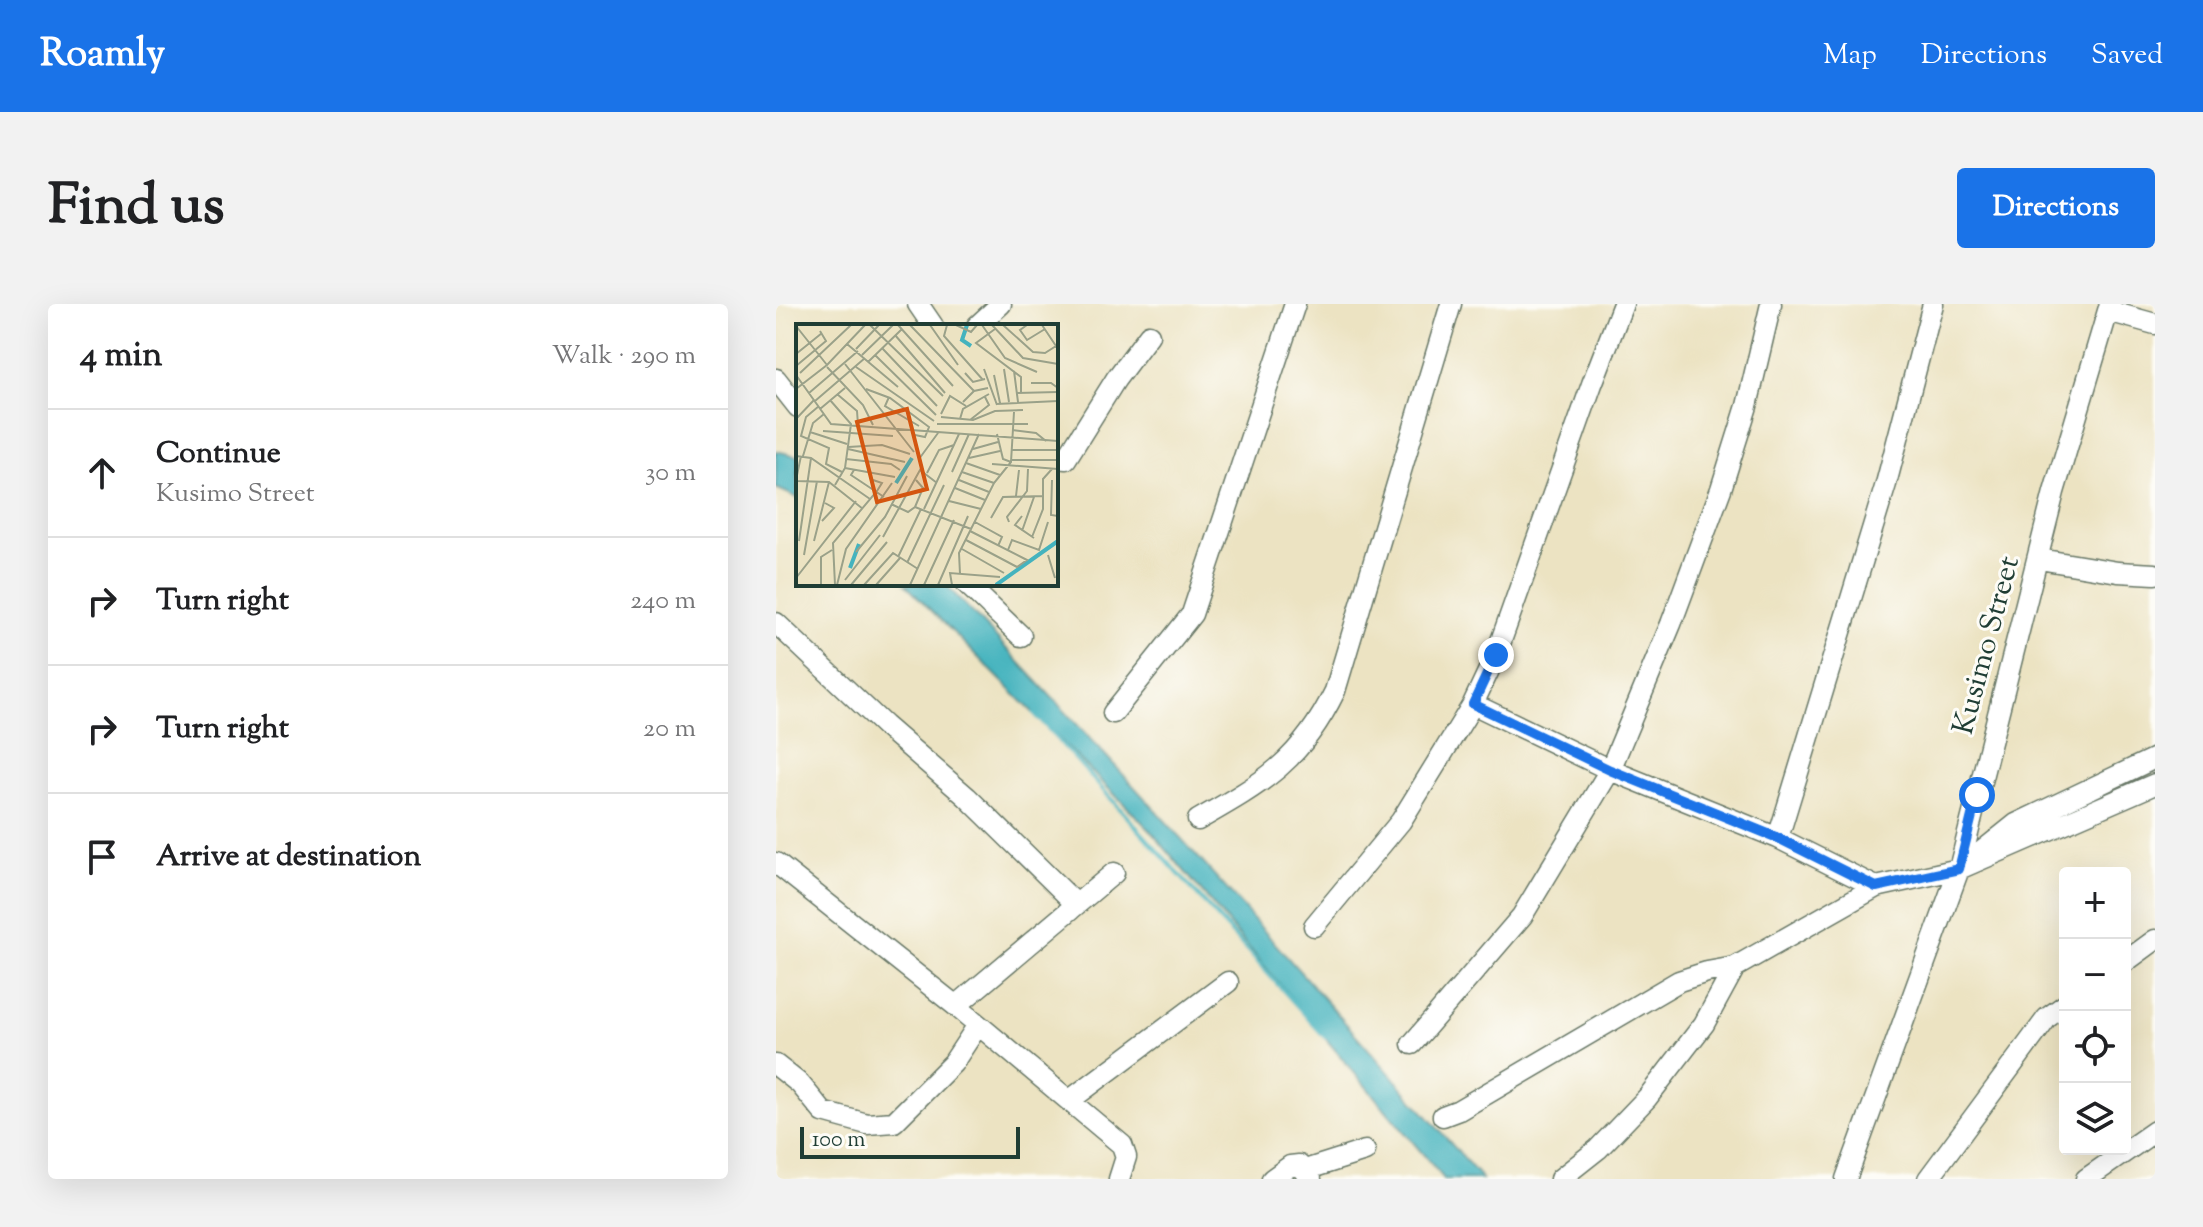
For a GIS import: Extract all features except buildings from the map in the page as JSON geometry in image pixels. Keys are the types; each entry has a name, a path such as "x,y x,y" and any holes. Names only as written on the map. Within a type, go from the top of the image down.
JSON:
{"street":[{"path":"918,304 932,324"},
{"path":"979,324 1001,304"},
{"path":"1113,713 1192,614 1295,304"},
{"path":"1198,820 1285,765 1322,719 1335,691 1451,304"},
{"path":"1314,926 1401,821 1473,704 1515,605 1623,304"},
{"path":"1412,1044 1522,916 1610,770 1721,489 1747,406 1771,304"},
{"path":"1778,838 1886,484 1933,304"},
{"path":"2109,308 2155,324"},
{"name":"Kusimo Street","path":"1846,1179 1959,869 2054,492 2109,308"},
{"path":"1058,458 1066,459 1116,379 1149,335"},
{"path":"776,379 796,404"},
{"path":"2039,559 2118,572 2155,574"},
{"path":"969,586 1021,636"},
{"path":"776,623 885,726 967,797 1076,904"},
{"path":"1473,704 1610,770 1778,838 1876,887"},
{"path":"1959,869 2016,824 2155,758"},
{"path":"1443,1116 1459,1110 1679,981 1735,967 1876,887 1959,869 2155,784"},
{"path":"776,863 956,1006 1122,1145 1126,1157 1119,1179"},
{"path":"956,1006 1114,873"},
{"path":"2131,958 2155,940"},
{"path":"1560,1179 1598,1149 1647,1098 1704,1024 1735,967"},
{"path":"1070,1100 1228,982"},
{"path":"1928,1179 2047,1018 2059,1009"},
{"path":"776,1065 800,1084 823,1112 867,1124 894,1122 953,1063 978,1025"},
{"path":"2086,1179 2155,1131"},
{"path":"1272,1179 1290,1166 1299,1165 1308,1174 1365,1151"}],"water":[{"path":"776,451 796,456 796,497 776,488"},
{"path":"907,586 947,586 1217,878 1482,1179 1444,1179 1148,828"}],"waterway":[{"path":"1034,713 1325,1037"}],"route":[{"path":"1496,655 1473,704 1610,770 1778,838 1876,887 1959,869 1977,795"}]}
